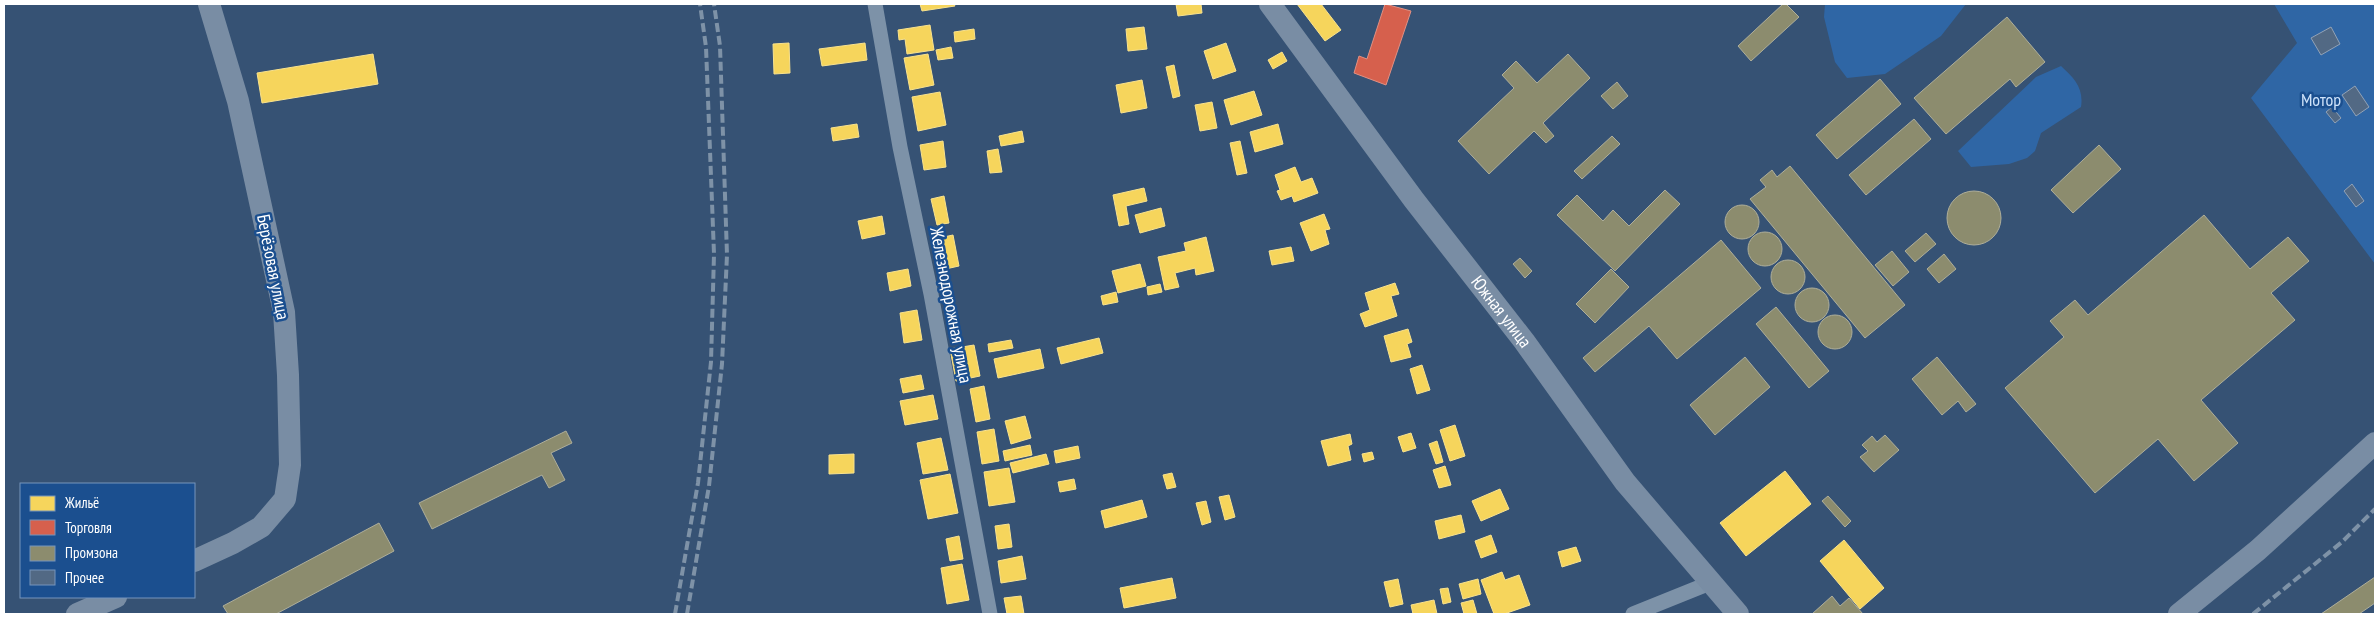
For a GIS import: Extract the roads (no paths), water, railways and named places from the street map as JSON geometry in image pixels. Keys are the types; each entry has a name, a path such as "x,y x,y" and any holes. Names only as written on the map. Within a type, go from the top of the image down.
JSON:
{"street":[{"name":"Берёзовая улица","path":"195,561 233,543 261,527 286,499 290,465 288,374 284,312 238,101 209,4"},
{"name":"Железнодорожная улица","path":"875,4 900,147 932,304 990,614"},
{"name":"Южная улица","path":"1270,4 1414,200 1524,341 1625,482 1738,614"},
{"path":"2179,614 2258,550 2375,443"},
{"path":"1632,614 1710,583"},
{"path":"77,614 114,598"}],"railway":[{"path":"675,614 698,483 711,362 714,254 706,47 700,4"},
{"path":"687,614 709,486 722,364 727,255 720,46 714,4"},
{"path":"2253,614 2342,542 2375,509"}],"park label":[{"name":"Мотор","path":"2321,100"}]}
